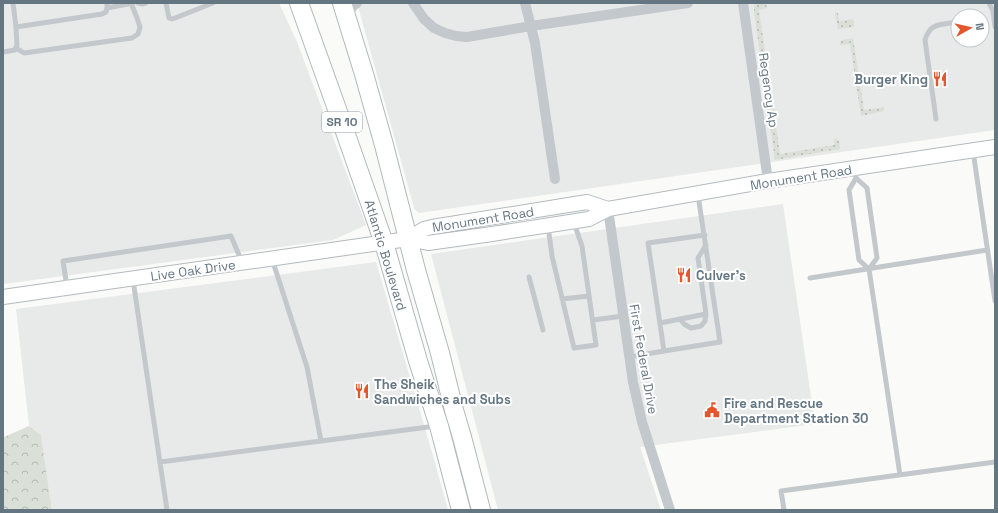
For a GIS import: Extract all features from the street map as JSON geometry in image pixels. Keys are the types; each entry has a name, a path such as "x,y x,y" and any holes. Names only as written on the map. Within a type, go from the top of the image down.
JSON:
{"highway":[{"name":"Atlantic Boulevard","path":"299,3 384,243 418,361 439,426 461,510"},
{"name":"Atlantic Boulevard","path":"344,10 384,144 418,277 440,353 481,510"}],"main road":[{"name":"Monument Road","path":"384,243 408,239 428,243 589,219 608,209 768,182 855,173 972,150 995,147"},
{"name":"Monument Road","path":"408,239 432,226 587,202 608,209"},
{"name":"Live Oak Drive","path":"3,297 68,289 384,243"}],"street":[{"path":"344,10 357,3"},
{"path":"413,3 424,19 434,28 445,33 467,37 688,3"},
{"path":"525,3 536,50 555,179"},
{"name":"Regency Ap","path":"743,3 768,182"},
{"name":"First Federal Drive","path":"608,209 633,382 642,422 670,510"}],"lane":[{"path":"13,3 16,27 16,48"},
{"path":"16,27 102,14 106,12 107,5 132,3 140,27 138,34 132,38 24,53 16,48"},
{"path":"138,3 146,3"},
{"path":"166,3 169,18 172,19 213,3"},
{"path":"989,3 993,11 995,27"},
{"path":"936,119 925,40 928,32 934,26 950,23"},
{"path":"3,52 15,50 16,48"},
{"path":"972,150 995,301"},
{"path":"855,173 867,188 877,258 869,269"},
{"path":"855,173 849,190 859,260 869,269 900,475"},
{"path":"629,357 720,342 698,194"},
{"path":"547,225 552,256 574,348 596,345 582,246 573,221"},
{"path":"664,351 648,243 705,235"},
{"path":"68,289 63,261 231,236 242,263"},
{"path":"680,319 684,324 691,328 701,326 705,321 706,314 698,258 706,244"},
{"path":"810,278 987,250"},
{"path":"272,259 307,367 321,441"},
{"path":"529,277 543,330"},
{"path":"133,279 167,510"},
{"path":"562,299 589,296"},
{"path":"660,323 706,314"},
{"path":"593,320 623,316"},
{"path":"160,462 439,426"},
{"path":"784,510 781,491 995,462"}],"shaded area":[{"path":"3,3 279,3 297,42 366,225 333,240 4,284"},
{"path":"357,3 995,3 995,130 419,213 414,209"},
{"path":"783,204 815,424 640,447 661,510 498,510 431,254"},
{"path":"376,262 448,510 52,510 41,435 29,426 16,309"}],"green space":[{"path":"756,3 766,3 767,8 759,10 780,154 834,145 834,139 839,140 840,149 775,160 754,11 754,6"},
{"path":"836,12 838,13 839,21 853,19 854,27 838,29 835,14"},
{"path":"853,38 864,110 884,107 884,111 861,116 850,44 840,45 840,42 843,40"},
{"path":"29,426 41,435 52,510 3,510 3,437"}],"place":[{"name":"Burger King","path":"940,79"},
{"name":"Culver's","path":"684,275"},
{"name":"The Sheik Sandwiches and Subs","path":"362,391"},
{"name":"Fire and Rescue Department Station 30","path":"712,410"}]}
